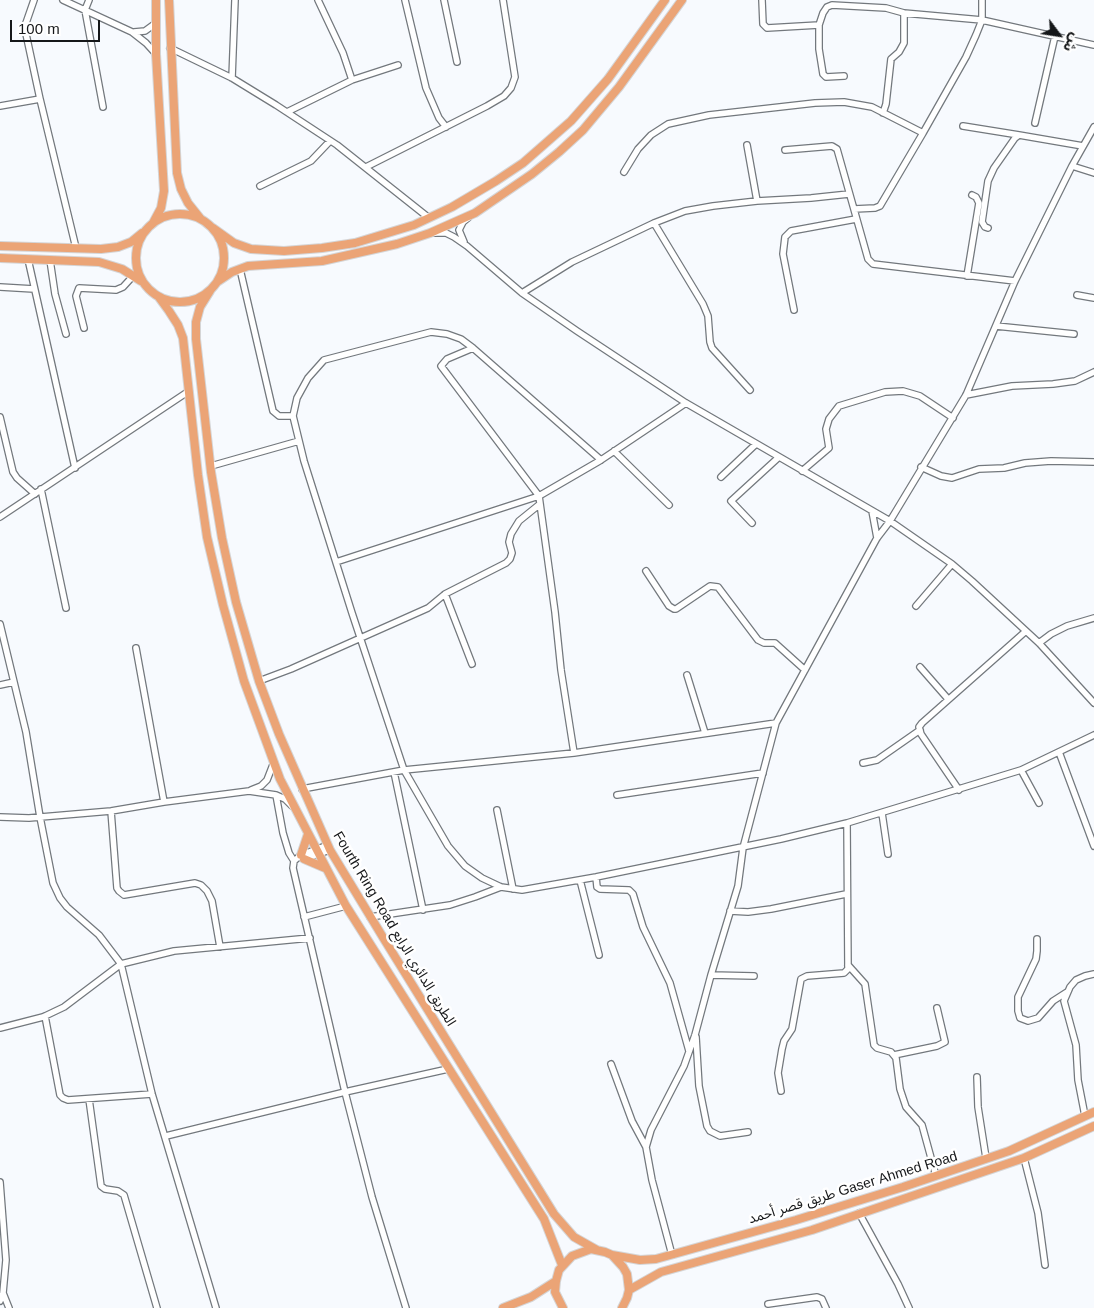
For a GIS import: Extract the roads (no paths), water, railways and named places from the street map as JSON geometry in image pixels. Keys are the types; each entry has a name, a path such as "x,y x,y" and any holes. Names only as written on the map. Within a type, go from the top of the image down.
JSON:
{"main road":[{"path":"0,246 101,249 118,247 131,242 152,223 161,208 164,191 156,54 156,0"},
{"path":"169,0 177,173 181,189 188,203 201,219 242,247 259,250 322,248 355,243 414,225 452,207 496,181 550,141 591,100 665,0"},
{"path":"217,282 240,269 265,265 322,261 397,244 430,233 475,213 532,174 577,135 602,108 650,46 682,0"},
{"path":"638,37 650,46"},
{"path":"152,223 171,215 181,214 201,219"},
{"path":"0,258 99,262 112,265 134,275 158,296 168,301 190,301 210,291 221,273 224,254 213,228"},
{"path":"143,283 138,273 136,256 140,240 145,231"},
{"name":"Fourth Ring Road الطريق الدائري الرابع","path":"210,291 200,307 196,322 196,339 210,466 222,538 236,602 259,681 302,789 329,847 370,917 554,1214 574,1237 597,1250 612,1255"},
{"path":"158,296 178,325 183,338 198,475 207,537 244,681 274,762 294,807 346,906 544,1219 562,1265"},
{"path":"308,834 299,859 326,868"},
{"name":"طريق قصر أحمد Gaser Ahmed Road","path":"612,1255 640,1260 672,1255 796,1220 1008,1151 1094,1112"},
{"name":"طريق قصر أحمد Gaser Ahmed Road","path":"629,1290 648,1278 675,1267 798,1234 1024,1158 1094,1126"},
{"path":"562,1308 556,1292 556,1281 562,1265 578,1252 597,1250"},
{"path":"612,1255 624,1266 627,1274 629,1290 623,1307"},
{"path":"503,1308 531,1297 556,1281"}],"street":[{"path":"34,0 26,23 26,34 76,248"},
{"path":"63,0 132,32 156,54"},
{"path":"89,0 85,10 102,107"},
{"path":"232,78 236,0"},
{"path":"318,0 343,53 352,80"},
{"path":"405,0 426,88 439,118 446,127"},
{"path":"444,0 457,62"},
{"path":"366,167 487,106 504,96 511,88 515,78 503,0"},
{"path":"762,0 762,24 767,28 819,25"},
{"path":"854,209 880,206 966,56 982,20 982,0"},
{"path":"844,76 826,77 823,74 819,49 819,25 827,7 832,5 886,8 904,13 982,20 1094,45"},
{"path":"883,113 886,104 891,59 899,52 904,43 904,13"},
{"path":"132,32 145,31 156,23"},
{"path":"1035,123 1055,36"},
{"path":"170,48 232,78 287,112 366,167 429,218"},
{"path":"287,112 352,80 398,65"},
{"path":"0,106 40,99"},
{"path":"624,172 638,149 651,135 668,124 709,115 815,103 844,102 872,107 923,133"},
{"path":"963,126 1083,146"},
{"path":"646,1147 651,1130 696,1035 711,975 738,886 743,848 776,723 877,538 890,521 966,395 1016,282 1072,166 1094,128"},
{"path":"988,228 982,222 988,182 994,168 1011,143 1019,136"},
{"path":"260,186 311,161 330,141"},
{"path":"747,146 757,201"},
{"path":"785,150 835,147 838,151 868,259 873,264 1016,282"},
{"path":"1072,166 1094,173"},
{"path":"522,293 572,262 654,223 685,211 757,201 849,194"},
{"path":"968,276 979,203 976,197 972,195"},
{"path":"467,246 459,230 463,222 475,213"},
{"path":"794,310 783,254 785,237 791,231 856,218"},
{"path":"654,223 703,304 708,316 712,348 750,390"},
{"path":"430,233 446,234 467,246 522,293 686,403 890,521 952,564 1026,630 1094,703"},
{"path":"28,259 75,468"},
{"path":"50,260 55,294 66,334"},
{"path":"240,269 273,411 279,416 293,416"},
{"path":"84,328 76,296 79,288 116,290 123,287 134,275"},
{"path":"0,287 34,289"},
{"path":"1076,295 1094,298"},
{"path":"996,326 1074,334"},
{"path":"601,460 473,348 461,339 446,334 431,332 324,360 308,378 297,398 293,416 299,441 336,562 404,770 448,846 465,866 482,878 501,887 522,890 743,848 847,823 959,790 1021,770 1094,735"},
{"path":"473,348 447,359 443,362 442,369 539,496 561,670 574,752"},
{"path":"966,395 1012,386 1075,381 1094,372"},
{"path":"0,516 189,391"},
{"path":"802,471 829,448 826,429 829,419 839,406 885,392 903,391 920,396 953,418"},
{"path":"336,562 539,496 601,460 686,403"},
{"path":"0,417 13,472 35,494"},
{"path":"210,466 299,441"},
{"path":"721,477 756,444"},
{"path":"614,451 669,505"},
{"path":"752,523 731,501 779,457"},
{"path":"921,467 941,476 952,478 979,469 1004,468 1051,461 1094,462"},
{"path":"41,489 66,608"},
{"path":"259,681 291,669 428,608 445,594 506,563 512,553 509,542 511,534 520,521 540,504"},
{"path":"872,511 877,538"},
{"path":"916,606 952,564"},
{"path":"646,571 669,606 674,609 710,586 718,587 758,640 764,643 775,643 805,670"},
{"path":"445,594 472,664"},
{"path":"1039,643 1067,626 1094,618"},
{"path":"0,624 26,732 53,883 60,898 67,907 99,934 120,964 152,1094 216,1308"},
{"path":"863,763 877,760 920,730 922,723 1026,630"},
{"path":"136,648 164,802"},
{"path":"920,667 948,700"},
{"path":"687,675 705,733"},
{"path":"0,685 14,682"},
{"path":"302,789 404,770 574,752 776,723"},
{"path":"920,730 959,790"},
{"path":"1059,752 1094,846"},
{"path":"0,817 40,817 111,812 164,802 249,791 261,786 267,780 274,762"},
{"path":"1021,770 1039,803"},
{"path":"394,772 423,910"},
{"path":"617,795 763,773"},
{"path":"249,791 276,795 285,799 294,807"},
{"path":"276,795 283,834 289,853 299,859"},
{"path":"497,810 513,889"},
{"path":"111,812 117,888 119,891 124,895 195,883 201,885 207,890 212,901 220,947"},
{"path":"882,813 888,854"},
{"path":"781,1090 778,1073 783,1044 792,1029 801,979 807,976 844,973 847,971 847,823"},
{"path":"329,847 299,859 293,868 345,1092 372,1197 406,1308"},
{"path":"596,877 597,887 600,889 629,890 633,894 643,927 670,983 689,1051"},
{"path":"580,880 599,955"},
{"path":"370,917 450,905 475,898 501,887"},
{"path":"730,911 748,912 771,909 846,894"},
{"path":"304,917 346,906"},
{"path":"0,1028 45,1016 64,1007 120,964 174,951 310,938"},
{"path":"1037,938 1036,959 1018,997 1020,1018 1028,1021 1038,1018 1053,1001 1067,992 1076,980 1094,974"},
{"path":"848,965 865,984 874,1045 894,1055 937,1046 945,1042 937,1008"},
{"path":"711,975 754,976"},
{"path":"1067,992 1065,1005 1076,1045 1078,1080 1085,1116"},
{"path":"45,1016 60,1095 63,1098 68,1100 152,1094"},
{"path":"696,1035 699,1086 707,1126 710,1131 720,1136 748,1132"},
{"path":"894,1055 897,1062 900,1089 906,1107 922,1125 936,1176"},
{"path":"611,1064 632,1121 646,1147 652,1180 672,1255"},
{"path":"166,1136 448,1069"},
{"path":"978,1077 978,1107 986,1158"},
{"path":"89,1099 101,1186 118,1191 124,1195 157,1308"},
{"path":"1024,1158 1037,1207 1045,1264"},
{"path":"0,1182 3,1260 3,1293 0,1301"},
{"path":"858,1213 898,1284 909,1308"},
{"path":"3,1293 9,1308"},
{"path":"768,1304 817,1297 822,1300 826,1308"}]}
